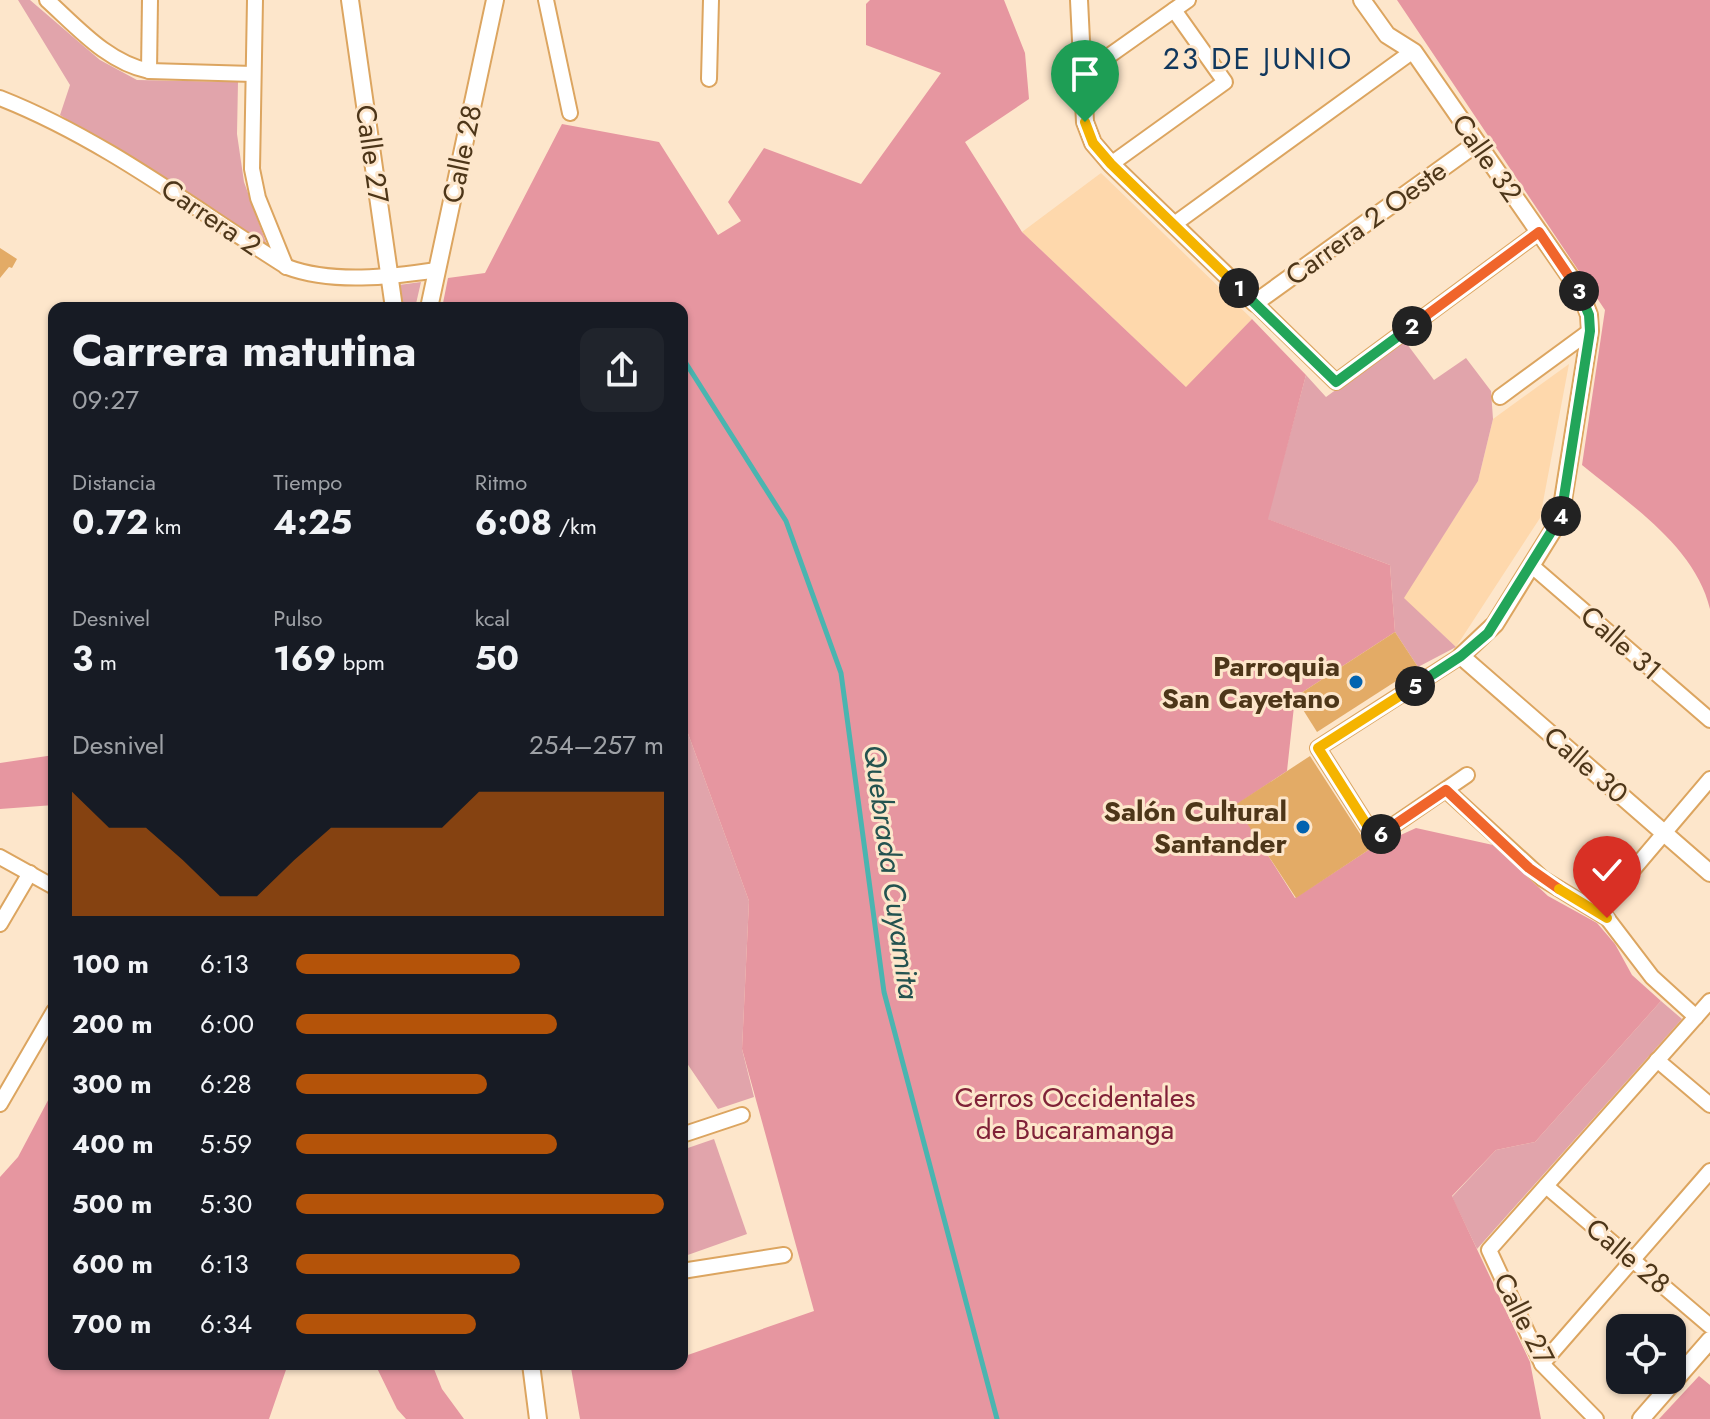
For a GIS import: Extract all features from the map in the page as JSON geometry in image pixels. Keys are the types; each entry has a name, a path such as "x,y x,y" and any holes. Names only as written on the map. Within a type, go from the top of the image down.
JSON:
{"street":[{"path":"47,0 116,59 132,68 253,74"},
{"path":"149,71 150,0"},
{"path":"255,0 252,169 258,198 287,267"},
{"name":"Calle 27","path":"350,0 393,302"},
{"name":"Calle 28","path":"430,302 495,0"},
{"path":"546,0 570,113"},
{"path":"709,79 711,0"},
{"path":"1079,0 1087,132 1111,164 1336,382 1539,232"},
{"path":"1082,75 1188,0"},
{"name":"Calle 32","path":"1362,0 1387,35 1413,51 1580,291 1589,315 1590,331"},
{"path":"1111,164 1225,82 1174,10"},
{"path":"1173,225 1413,51"},
{"name":"Carrera 2","path":"0,98 27,109 134,166 287,267 313,274 390,277 437,270"},
{"name":"Carrera 2 Oeste","path":"1255,303 1477,143"},
{"path":"1500,397 1590,331"},
{"path":"1467,775 1375,838 1318,748 1461,656 1495,624 1556,527 1563,510 1590,331"},
{"name":"Calle 31","path":"1532,566 1710,720"},
{"name":"Calle 30","path":"1461,656 1710,873"},
{"path":"1598,911 1710,779"},
{"path":"1446,790 1543,879 1598,911 1614,924 1652,977 1696,1017"},
{"path":"0,857 48,884"},
{"path":"0,924 30,873"},
{"path":"1546,1186 1710,1001"},
{"path":"0,1104 48,1021"},
{"path":"1657,1060 1710,1105"},
{"path":"688,1133 742,1115"},
{"path":"1542,1364 1710,1171"},
{"name":"Calle 27","path":"1546,1186 1489,1250 1542,1364 1596,1419"},
{"name":"Calle 28","path":"1546,1186 1710,1326"},
{"path":"688,1270 784,1255"},
{"path":"1641,1419 1710,1340"},
{"path":"532,1370 538,1419"}],"shaded area":[{"path":"18,0 30,0 100,60 137,80 238,82 237,134 244,182 268,248 60,115 70,85"},
{"path":"1101,173 1252,319 1187,388 1022,232"},
{"path":"421,282 416,302 403,302 399,285"},
{"path":"1404,340 1434,380 1466,358 1491,391 1493,419 1478,481 1404,598 1456,647 1418,667 1395,632 1390,565 1267,519 1306,375 1326,397"},
{"path":"1569,364 1540,518 1456,647 1403,598 1478,481 1493,419"},
{"path":"688,733 749,901 742,1049 754,1097 718,1109 688,1065"},
{"path":"1661,1001 1682,1019 1477,1249 1452,1197 1496,1150 1535,1142"},
{"path":"714,1139 747,1234 688,1255 688,1148"}],"green space":[{"name":"Cerros Occidentales de Bucaramanga","path":"870,0 1004,0 1025,53 1029,99 965,142 1022,232 1186,387 1252,319 1306,375 1268,519 1390,565 1395,632 1295,697 1287,771 1236,805 1295,898 1370,849 1416,828 1493,845 1548,896 1597,923 1615,944 1632,975 1661,1001 1535,1142 1496,1150 1452,1196 1530,1362 1541,1419 580,1419 571,1370 688,1370 688,1355 814,1311 742,1049 749,901 688,733 688,302 443,302 448,278 485,273 562,124 659,142 718,235 741,221 728,202 764,148 861,184 941,73 866,45 866,4"},
{"path":"1397,0 1710,0 1710,609 1702,586 1675,546 1639,511 1582,465 1605,310"},
{"path":"48,756 48,805 0,809 0,763"},
{"path":"48,1100 48,1370 286,1370 269,1419 0,1419 0,1177 18,1157"},
{"path":"378,1370 434,1370 442,1389 464,1419 406,1419 397,1409"},
{"path":"1699,1376 1710,1385 1710,1419 1659,1419 1682,1394 1686,1394"}],"building":[{"path":"0,248 17,259 0,278"},
{"name":"Parroquia San Cayetano","path":"1395,632 1418,667 1317,732 1295,697"},
{"name":"Salón Cultural Santander","path":"1310,756 1370,849 1296,898 1235,805"}],"waterway":[{"name":"Quebrada Cuyamita","path":"688,366 786,521 841,673 884,992 997,1419"}],"place":[{"name":"Parroquia San Cayetano","path":"1356,682"},
{"name":"Salón Cultural Santander","path":"1303,827"}],"district":[{"name":"23 DE JUNIO","path":"1258,58"}],"route":[{"path":"1085,122 1093,143 1111,164 1336,382 1539,232 1580,291 1589,315 1590,331 1563,510 1556,527 1495,624 1482,639 1461,656 1318,748 1375,838 1446,790 1529,868 1607,918"}]}
